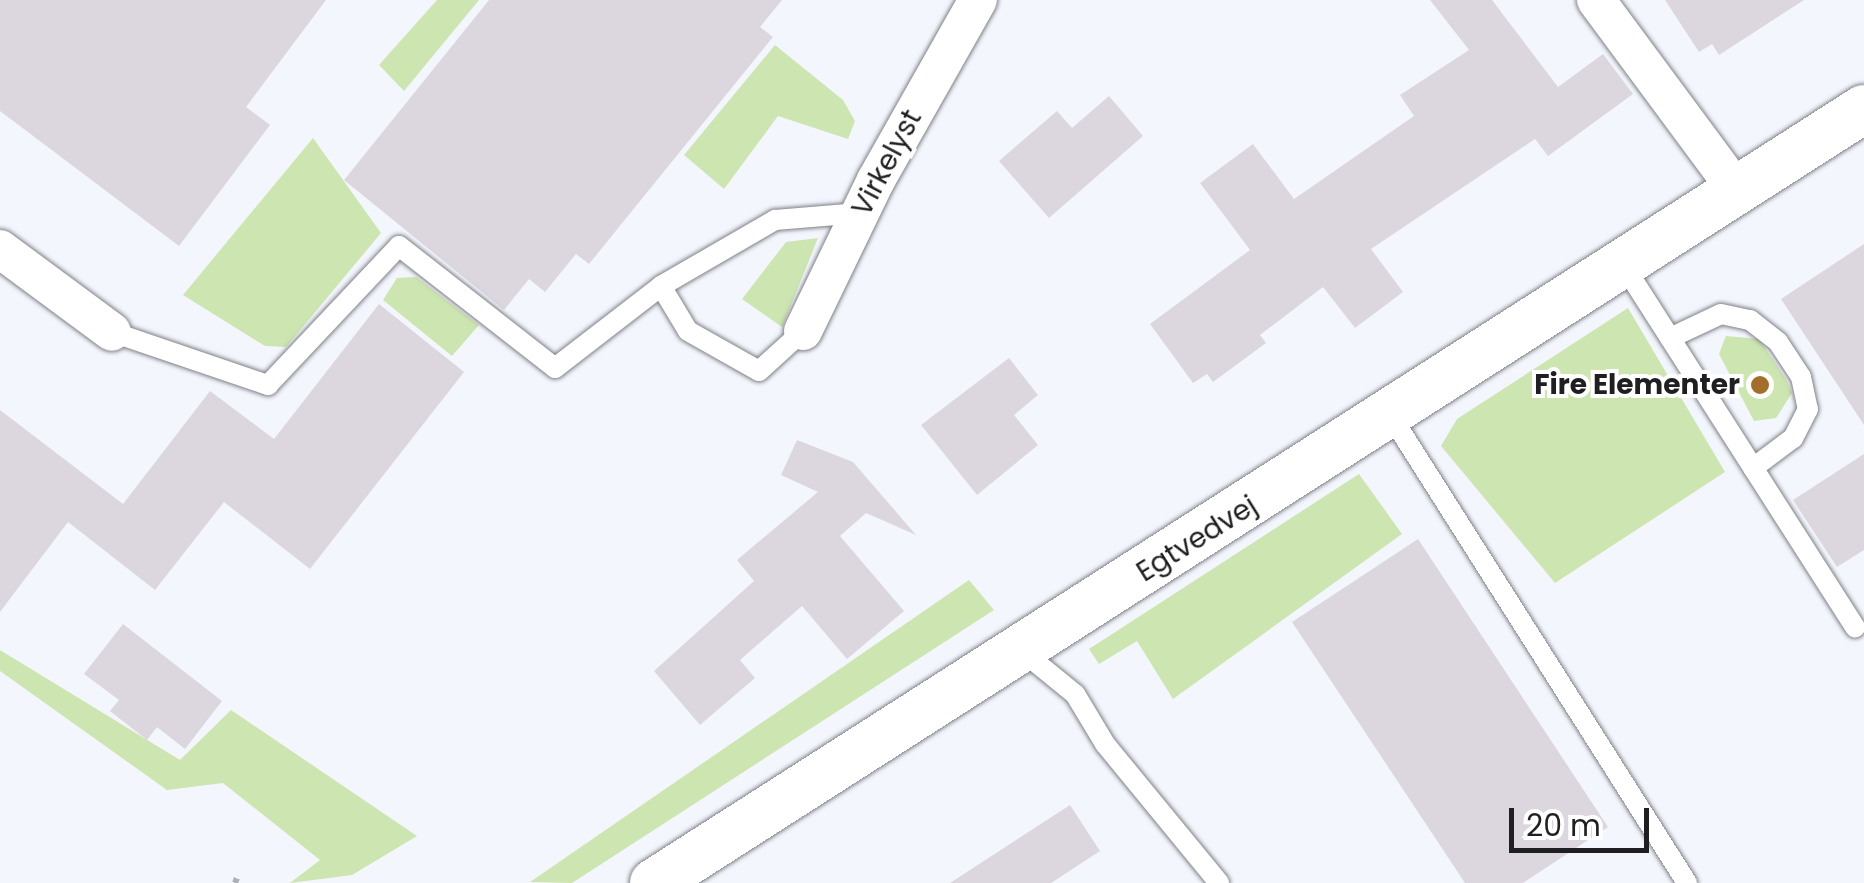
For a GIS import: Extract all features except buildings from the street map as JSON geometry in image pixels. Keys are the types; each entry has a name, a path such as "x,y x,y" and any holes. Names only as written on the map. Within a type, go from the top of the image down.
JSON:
{"street":[{"name":"Virkelyst","path":"804,331 860,213 978,0"},
{"path":"1596,0 1738,192"},
{"name":"Egtvedvej","path":"654,883 1391,416 1864,110"},
{"path":"0,250 112,332"}],"lane":[{"path":"112,332 268,385 399,246 556,368 660,286 775,220 860,213"},
{"path":"1624,266 1861,630"},
{"path":"660,286 688,331 759,372 804,331"},
{"path":"1670,338 1721,314 1750,320 1778,342 1801,378 1808,410 1793,438 1753,468"},
{"path":"1391,416 1687,883"},
{"path":"1022,650 1075,694 1105,744 1219,883"}],"green space":[{"path":"437,0 479,0 404,91 379,65"},
{"path":"775,45 843,100 855,121 848,139 778,116 724,189 684,155"},
{"path":"313,138 381,233 286,347 265,346 183,295"},
{"path":"818,238 782,327 742,299 786,242"},
{"path":"416,277 479,325 452,356 383,300 397,278"},
{"path":"1628,308 1725,472 1555,583 1441,446 1457,419"},
{"path":"1726,336 1759,339 1786,379 1792,393 1776,418 1754,421 1719,354"},
{"path":"1359,474 1402,534 1173,699 1137,641 1099,664 1089,649"},
{"path":"969,580 994,610 572,883 530,882"},
{"path":"0,650 180,760 231,710 417,836 352,875 290,883 320,860 223,783 167,790 0,671"}],"place":[{"name":"Fire Elementer","path":"1760,385"}]}
